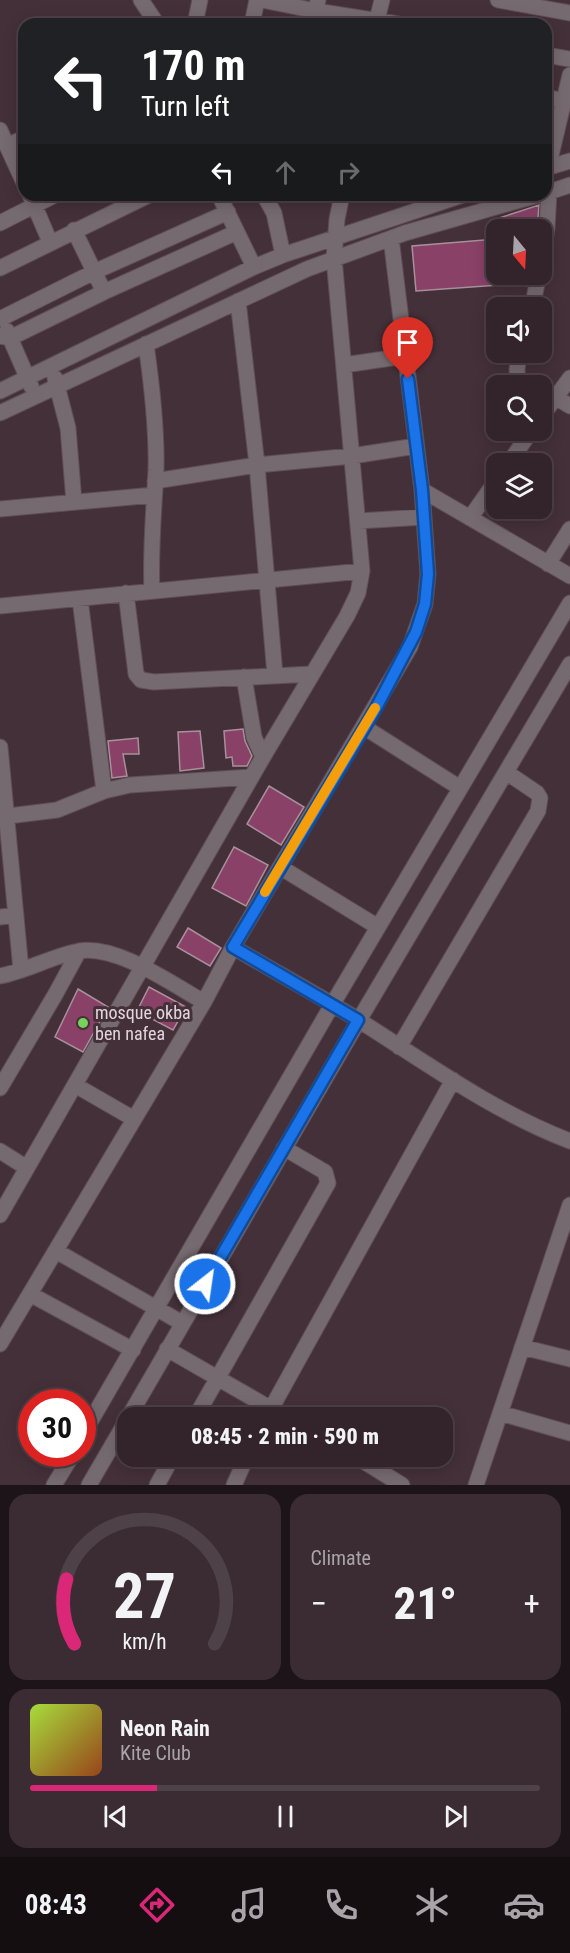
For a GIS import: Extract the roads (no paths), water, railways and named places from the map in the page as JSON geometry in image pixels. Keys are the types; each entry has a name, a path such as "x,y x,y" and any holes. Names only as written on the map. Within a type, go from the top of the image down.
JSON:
{"street":[{"path":"196,18 200,0"},
{"path":"254,18 260,0 353,18"},
{"path":"378,18 382,0"},
{"path":"498,0 570,13"},
{"path":"143,1 153,18"},
{"path":"552,56 570,60"},
{"path":"552,137 570,75"},
{"path":"552,98 564,101"},
{"path":"0,130 18,168"},
{"path":"8,146 18,141"},
{"path":"552,166 570,161"},
{"path":"552,191 570,185"},
{"path":"0,222 31,201"},
{"path":"32,201 50,242"},
{"path":"0,268 136,201"},
{"path":"222,201 254,267"},
{"path":"267,201 274,213 283,255"},
{"path":"274,213 277,201"},
{"path":"0,1215 251,777 352,607 361,583 358,521 334,258 341,201"},
{"path":"0,391 254,267 283,255 446,201"},
{"path":"0,413 334,258 391,238 517,201"},
{"path":"545,201 546,219"},
{"path":"35,396 5,337 1,317 228,212"},
{"path":"74,230 104,292"},
{"path":"5,337 237,232"},
{"path":"0,1344 204,1002 233,947 410,647 425,604 428,574 422,490 391,238"},
{"path":"238,301 257,465 275,675"},
{"path":"146,344 154,410 155,488 151,559 152,591"},
{"path":"344,365 405,356"},
{"path":"51,366 68,428 74,502"},
{"path":"552,401 570,378"},
{"path":"555,397 570,406"},
{"path":"0,510 74,502 155,488 257,465 352,456 416,446"},
{"path":"422,490 570,576"},
{"path":"470,518 486,495"},
{"path":"358,521 424,517"},
{"path":"548,564 570,529"},
{"path":"0,606 362,570"},
{"path":"126,593 136,674 141,680 154,682 312,674"},
{"path":"80,599 104,791"},
{"path":"96,1412 332,1005 570,603"},
{"path":"134,1407 358,1020 570,664"},
{"path":"244,677 254,737 263,757"},
{"path":"364,727 460,788"},
{"path":"0,747 3,817 21,970"},
{"path":"399,1047 538,811 540,798 537,793 506,772"},
{"path":"3,817 57,810 104,791 130,785 251,777"},
{"path":"280,867 378,927"},
{"path":"0,917 16,915"},
{"path":"233,947 535,1128 570,1141"},
{"path":"1,1084 79,951"},
{"path":"0,976 79,951 106,952 142,968 204,1002"},
{"path":"271,1407 453,1080"},
{"path":"75,1085 134,1119"},
{"path":"201,1407 328,1183 326,1172 284,1148"},
{"path":"0,1150 27,1168"},
{"path":"476,1485 522,1347 565,1239 570,1205"},
{"path":"56,1251 182,1323"},
{"path":"30,1294 132,1350"},
{"path":"522,1347 570,1359"},
{"path":"167,1349 259,1407"},
{"path":"500,1413 570,1433"},
{"path":"89,1485 117,1437"},
{"path":"54,1485 65,1467"},
{"path":"157,1485 167,1467"},
{"path":"234,1485 242,1467"},
{"path":"373,1467 402,1485"}],"place":[{"name":"mosque okba ben nafea","path":"83,1023"}]}
